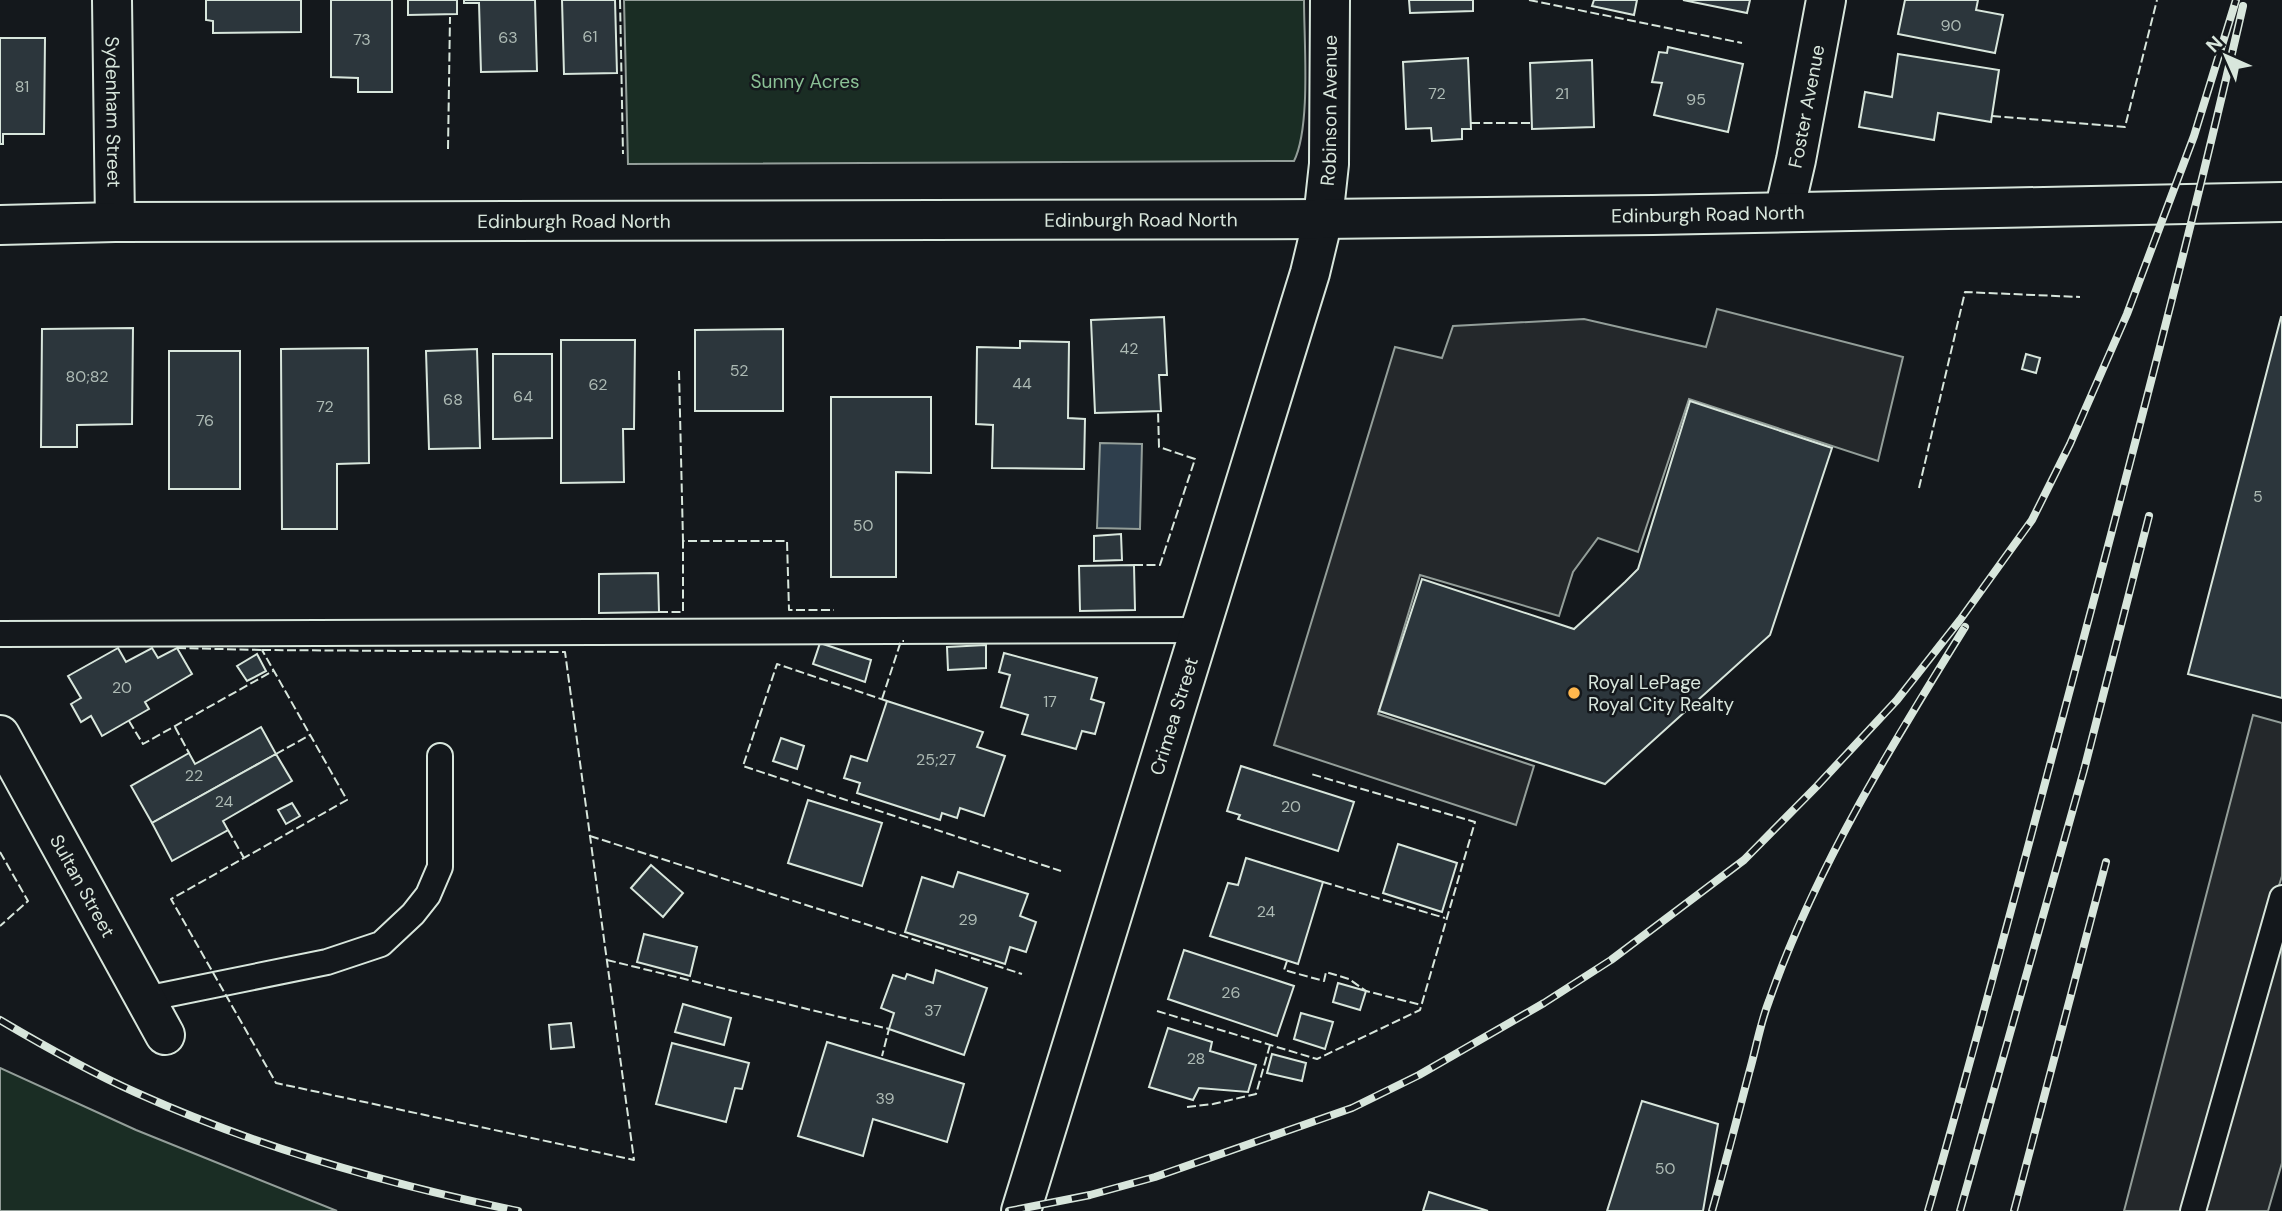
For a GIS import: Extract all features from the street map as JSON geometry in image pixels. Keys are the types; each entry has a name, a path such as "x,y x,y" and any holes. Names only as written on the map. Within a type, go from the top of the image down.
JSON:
{"main road":[{"name":"Sydenham Street","path":"112,0 116,222"},
{"name":"Robinson Avenue","path":"1323,219 1329,164 1330,0"},
{"name":"Foster Avenue","path":"1784,212 1826,0"},
{"name":"Edinburgh Road North","path":"0,225 116,222 1323,219 2282,202"},
{"name":"Crimea Street","path":"1021,1211 1310,273 1323,219"},
{"name":"Sultan Street","path":"0,735 165,1035"}],"lane":[{"path":"0,634 1200,630"},
{"path":"145,999 327,962 381,944 413,914 428,895 440,867 440,756"},
{"path":"2193,1211 2282,898"}],"green space":[{"name":"Sunny Acres","path":"624,0 1304,0 1303,127 1294,161 628,164"},
{"path":"0,1068 136,1130 337,1211 0,1211"}],"shaded area":[{"path":"1717,309 1903,357 1878,461 1689,399 1638,552 1598,538 1573,572 1559,616 1420,575 1378,714 1534,766 1516,825 1274,745 1395,347 1442,358 1453,326 1584,319 1706,347"},
{"path":"2253,715 2282,723 2282,876 2276,895 2282,897 2282,1163 2268,1211 2124,1211"}],"water":[{"path":"1100,443 1142,444 1140,529 1097,528"}],"building":[{"path":"206,0 301,0 301,32 213,33 213,21 206,20"},
{"path":"331,0 392,0 392,92 358,92 358,78 331,77"},
{"path":"408,0 457,0 457,14 408,15"},
{"path":"464,0 535,0 537,71 481,72 479,3 464,3"},
{"path":"562,0 615,0 617,73 564,74"},
{"path":"1409,0 1473,0 1473,11 1410,13"},
{"path":"1594,0 1637,0 1634,15 1592,6"},
{"path":"1683,0 1750,0 1747,13"},
{"path":"1905,0 1978,0 1976,10 2003,15 1995,53 1898,34"},
{"path":"0,38 45,38 44,134 3,134 3,144 0,144"},
{"path":"1668,47 1743,64 1728,132 1654,115 1662,83 1652,82 1659,52 1667,53"},
{"path":"1898,54 1999,70 1991,122 1938,113 1934,140 1859,127 1865,92 1892,97"},
{"path":"1468,58 1471,129 1462,129 1462,139 1432,141 1431,128 1406,129 1403,62"},
{"path":"1592,60 1594,127 1532,129 1530,63"},
{"path":"1164,317 1167,375 1159,375 1161,411 1095,413 1091,320"},
{"path":"2282,317 2282,698 2188,674"},
{"path":"133,328 132,424 77,425 77,447 41,447 42,329"},
{"path":"783,329 783,411 695,411 695,330"},
{"path":"561,340 635,340 634,429 623,429 624,482 561,483"},
{"path":"1020,341 1069,342 1068,418 1085,419 1084,469 992,468 993,425 976,424 977,347 1020,348"},
{"path":"368,348 369,463 337,464 337,529 282,529 281,349"},
{"path":"477,349 480,448 429,449 426,351"},
{"path":"169,351 240,351 240,489 169,489"},
{"path":"493,354 552,354 552,438 493,439"},
{"path":"2026,354 2040,358 2036,373 2022,369"},
{"path":"831,397 931,397 931,473 896,472 896,577 831,577"},
{"path":"1690,401 1832,448 1770,635 1605,784 1379,711 1422,579 1574,629 1625,582 1638,569"},
{"path":"1121,534 1122,560 1094,561 1094,536"},
{"path":"1134,565 1135,610 1080,611 1079,566"},
{"path":"658,573 659,612 599,613 599,574"},
{"path":"820,643 871,660 865,682 813,664"},
{"path":"986,645 986,668 948,670 947,647"},
{"path":"118,648 126,662 152,648 158,658 177,648 192,674 145,702 149,709 102,736 91,716 81,722 71,704 81,698 68,676"},
{"path":"1004,653 1097,678 1091,699 1104,703 1095,734 1082,731 1076,749 1022,734 1028,715 1001,707 1010,675 999,672"},
{"path":"257,654 266,671 247,681 237,666"},
{"path":"887,701 983,732 977,747 1005,756 984,816 960,808 957,818 942,813 940,820 857,793 860,783 844,778 851,756 867,761"},
{"path":"261,727 276,754 152,823 131,786 189,753 195,764"},
{"path":"781,738 804,746 797,769 773,761"},
{"path":"276,754 292,781 223,821 228,830 172,861 152,823"},
{"path":"1241,766 1354,802 1338,851 1238,819 1240,815 1227,811"},
{"path":"808,800 882,823 862,886 788,863"},
{"path":"292,803 300,816 286,824 278,810"},
{"path":"1398,844 1457,863 1442,912 1383,893"},
{"path":"1246,858 1323,882 1298,964 1210,936 1228,883 1238,885"},
{"path":"651,865 683,893 663,917 631,888"},
{"path":"958,872 1028,894 1020,916 1036,922 1026,952 1010,947 1005,964 905,932 922,877 953,887"},
{"path":"644,934 697,947 690,976 637,962"},
{"path":"1184,950 1294,986 1277,1036 1168,999"},
{"path":"936,970 987,988 964,1055 889,1029 894,1013 881,1008 893,975 905,979 907,974 933,983"},
{"path":"1338,983 1366,991 1360,1010 1333,1002"},
{"path":"683,1004 731,1018 724,1045 675,1032"},
{"path":"1301,1013 1333,1022 1325,1049 1294,1039"},
{"path":"571,1023 574,1047 551,1049 549,1025"},
{"path":"1168,1028 1212,1042 1210,1051 1256,1065 1248,1092 1199,1088 1193,1100 1149,1087"},
{"path":"827,1042 964,1084 947,1142 873,1119 863,1156 798,1136"},
{"path":"672,1043 749,1063 742,1089 735,1088 726,1122 656,1104"},
{"path":"1272,1054 1306,1063 1302,1081 1267,1073"},
{"path":"1642,1101 1718,1124 1703,1211 1607,1211"},
{"path":"1429,1192 1488,1211 1423,1211"}],"railway":[{"path":"1009,1211 1090,1195 1155,1177 1352,1108 1419,1075 1544,1003 1611,960 1744,860 1897,700 1960,620 2032,520 2070,444 2127,314 2194,136 2236,0"},
{"path":"1928,1211 2136,439 2243,6"},
{"path":"1960,1211 2084,770 2149,516"},
{"path":"1712,1211 1763,1019 1788,951 1856,809 1965,627"},
{"path":"2014,1211 2106,862"},
{"path":"0,1020 119,1085 230,1131 372,1176 518,1211"}],"fence":[{"path":"620,0 623,154"},
{"path":"1529,0 1742,43"},
{"path":"1992,116 2125,127 2157,0"},
{"path":"448,149 450,17"},
{"path":"1471,123 1532,123"},
{"path":"1919,488 1965,292 2080,297"},
{"path":"679,371 683,541"},
{"path":"1134,565 1160,565 1195,459 1159,447 1158,411"},
{"path":"659,612 683,612 683,541 787,541 789,610 834,610"},
{"path":"882,699 901,641 904,641"},
{"path":"177,648 262,650"},
{"path":"262,650 565,652 634,1160 276,1083 171,899 347,800 262,650"},
{"path":"887,701 777,664 743,766 1061,871"},
{"path":"129,721 143,744 273,671"},
{"path":"175,727 189,753"},
{"path":"276,754 310,735"},
{"path":"1157,1011 1317,1059 1420,1010 1475,822 1311,774"},
{"path":"228,830 244,858"},
{"path":"590,836 1022,974"},
{"path":"0,852 28,901 0,926"},
{"path":"1323,882 1445,918"},
{"path":"607,960 889,1029 882,1056"},
{"path":"1287,961 1284,970 1324,981 1326,972 1349,979 1366,991 1421,1005"},
{"path":"1187,1107 1256,1094 1270,1045"}],"place":[{"name":"Royal LePage Royal City Realty","path":"1574,693"}]}
